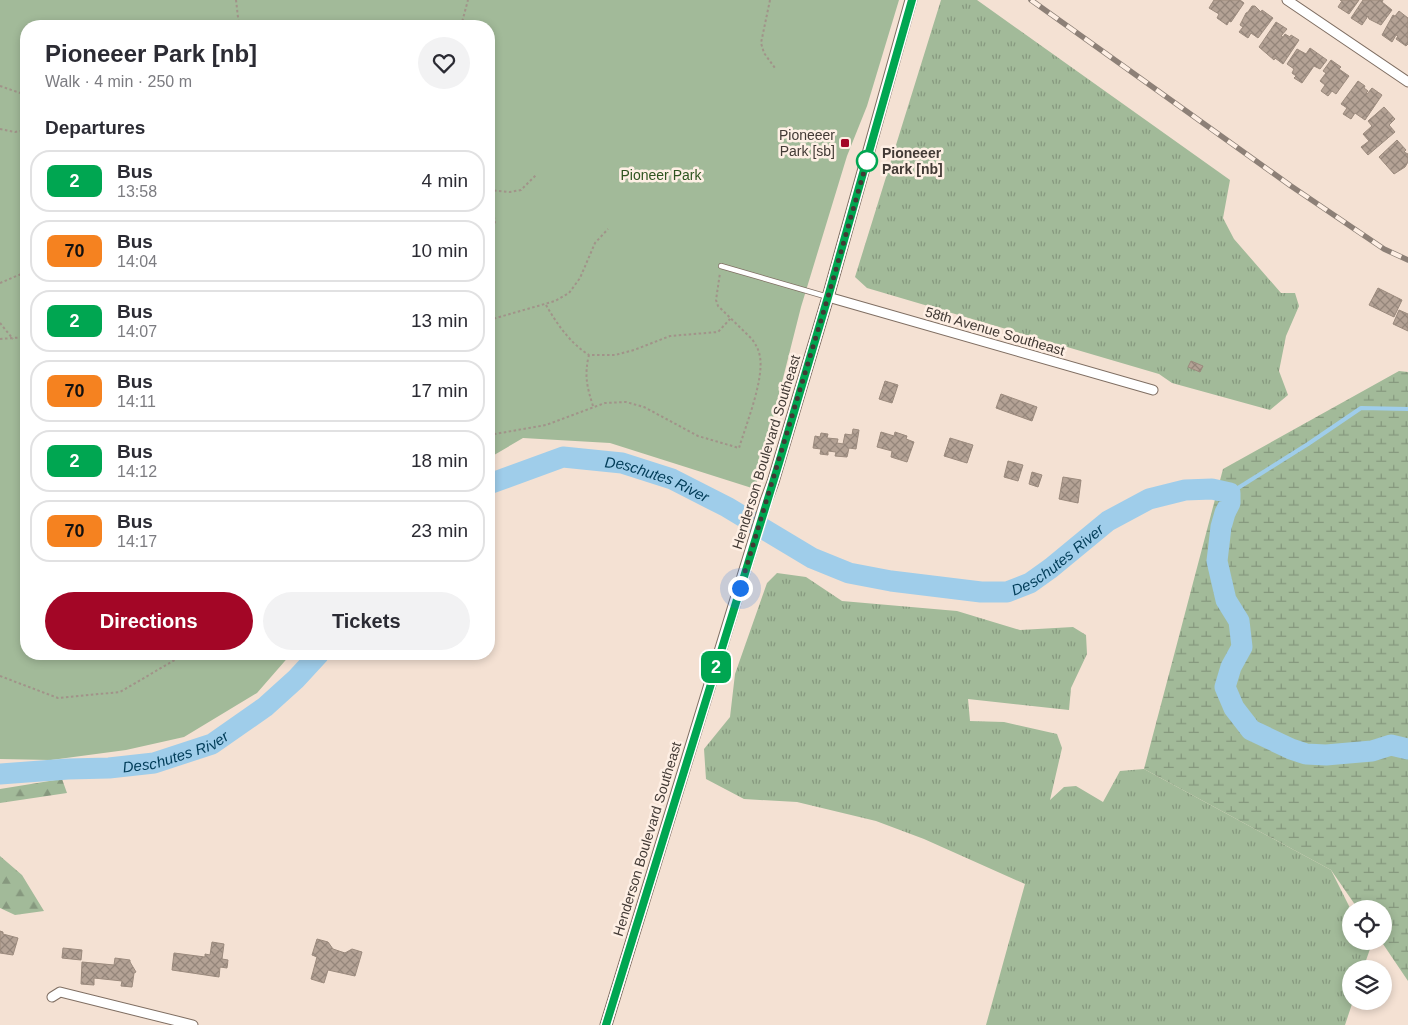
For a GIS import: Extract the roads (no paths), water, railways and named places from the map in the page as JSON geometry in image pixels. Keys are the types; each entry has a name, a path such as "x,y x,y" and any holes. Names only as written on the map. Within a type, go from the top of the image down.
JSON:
{"street":[{"name":"Henderson Boulevard Southeast","path":"606,1025 773,482 828,297 912,0"},
{"path":"1286,0 1408,82"},
{"name":"58th Avenue Southeast","path":"828,297 1154,390"},
{"path":"52,997 60,992 192,1025"}],"lane":[{"path":"721,266 828,297"}],"waterway":[{"path":"1230,493 1361,408 1408,409"},
{"name":"Deschutes River","path":"495,482 563,457 622,463 672,479 727,507 812,558 849,573 891,581 981,592 1007,592 1030,583 1108,521 1149,499 1185,490 1212,489 1230,493 1230,503 1221,527 1217,561 1226,600 1239,621 1242,647 1231,667 1225,687 1234,708 1251,730 1306,754 1326,755 1372,751 1391,745 1408,749"},
{"name":"Deschutes River","path":"0,774 109,768 154,763 212,744 265,707 313,660"}],"railway":[{"path":"1031,0 1291,186 1384,249 1408,260"}],"place":[{"name":"Pioneeer Park [sb]","path":"845,143"},
{"name":"Pioneeer Park [nb]","path":"867,161"}],"park label":[{"name":"Pioneer Park","path":"661,175"}]}
